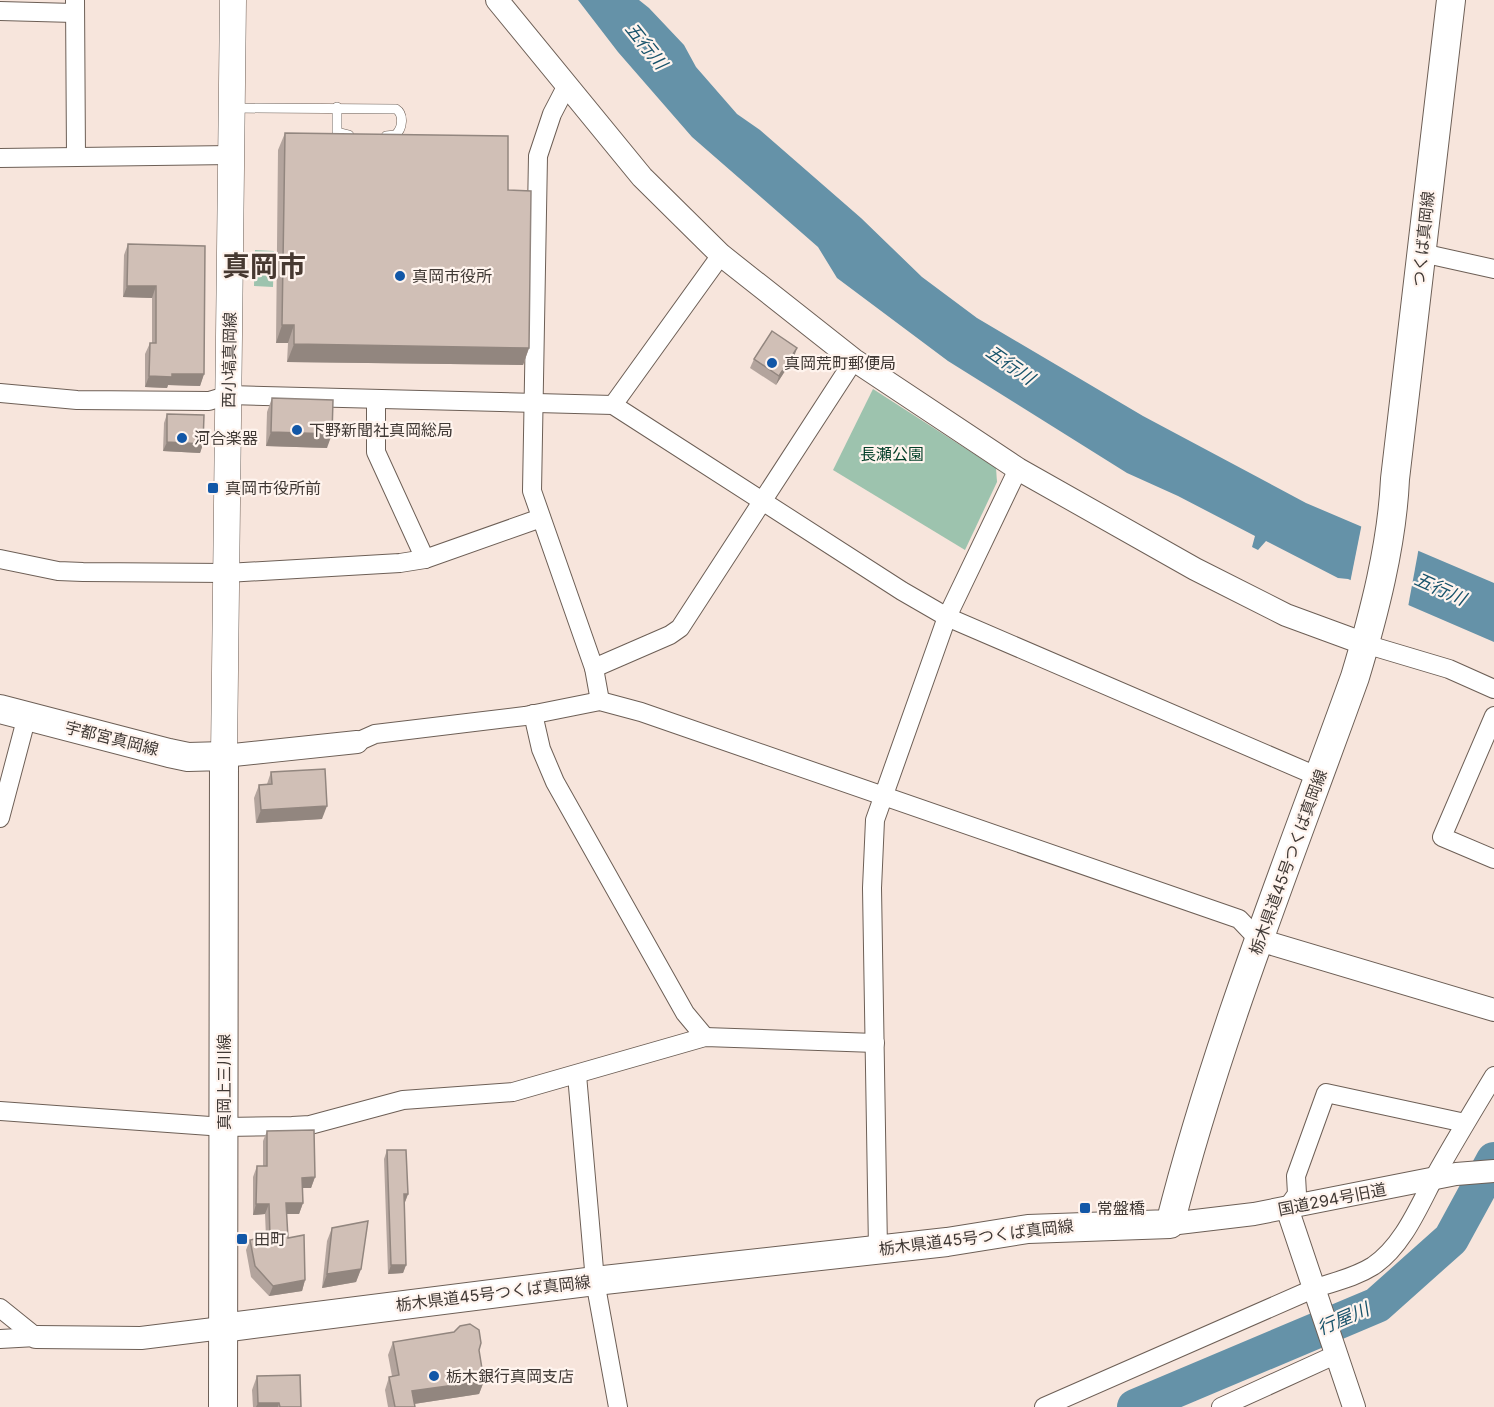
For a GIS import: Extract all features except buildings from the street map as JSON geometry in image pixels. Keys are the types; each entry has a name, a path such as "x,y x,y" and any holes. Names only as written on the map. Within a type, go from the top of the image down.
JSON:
{"main road":[{"name":"西小塙真岡線","path":"224,756 233,0"},
{"name":"つくば真岡線","path":"1395,479 1451,0"},
{"name":"栃木県道45号つくば真岡線","path":"222,1328 595,1281 947,1242 1028,1229 1170,1224 1212,1077 1367,638 1394,510 1395,479"},
{"name":"宇都宮真岡線","path":"0,710 188,757 224,756"},
{"name":"真岡上三川線","path":"223,1407 224,756"}],"street":[{"path":"497,0 642,177 721,255 854,360 1018,469 1237,591 1286,615 1367,638 1494,689"},
{"path":"0,10 74,7 76,156"},
{"path":"566,87 552,114 538,156 532,491 594,668 600,701"},
{"path":"0,158 232,154"},
{"path":"1422,253 1494,269"},
{"path":"613,405 721,255"},
{"path":"594,668 670,635 680,627 854,360"},
{"path":"0,393 101,400 209,401 229,395 613,405 947,617 1319,777"},
{"path":"376,399 376,452 425,559"},
{"path":"878,1249 872,888 875,820 947,617 1018,469"},
{"path":"0,559 58,571 226,573 400,563 425,559 541,518"},
{"path":"224,756 357,742 375,734 533,714 600,701 641,712 1239,919 1259,940 1494,1010"},
{"path":"533,714 541,749 555,783 684,1013 705,1037"},
{"path":"0,818 27,716"},
{"path":"1494,716 1442,837 1494,860"},
{"path":"0,1111 224,1127 310,1125 403,1100 513,1092 705,1037 875,1043"},
{"path":"577,1075 595,1281 618,1407"},
{"path":"1044,1407 1315,1295 1375,1265 1389,1251 1423,1203 1465,1123 1494,1076"},
{"path":"1354,1407 1333,1352 1287,1208 1297,1194 1296,1176 1326,1093 1465,1123"},
{"name":"国道294号旧道","path":"1170,1224 1287,1208 1456,1174 1494,1171"},
{"path":"0,1308 36,1336"},
{"path":"0,1339 36,1336 141,1338 222,1328"},
{"path":"1221,1407 1333,1352"}],"lane":[{"path":"232,108 337,107 392,108 400,111 399,132 392,136 344,135 337,132 337,107"}],"green space":[{"path":"255,250 274,251 273,287 254,286"},
{"name":"長瀬公園","path":"873,389 996,468 997,482 965,550 833,470"}],"water":[{"name":"五行川","path":"578,0 639,0 684,45 696,67 737,114 760,130 861,218 922,277 977,318 1143,416 1306,503 1494,583 1494,642 1348,579 1338,578 1266,541 1258,550 1252,547 1255,536 1178,496 1127,473 948,361 837,278 818,247 692,137 618,52"}],"pier":[{"path":"1362,523 1419,547 1408,607 1350,583"}],"waterway":[{"name":"行屋川","path":"1135,1407 1377,1305 1451,1239 1494,1160"}],"place":[{"name":"真岡市役所","path":"400,276"},
{"name":"真岡荒町郵便局","path":"772,363"},
{"name":"下野新聞社真岡総局","path":"297,430"},
{"name":"河合楽器","path":"182,438"},
{"name":"真岡市役所前","path":"213,488"},
{"name":"常盤橋","path":"1085,1208"},
{"name":"田町","path":"242,1239"},
{"name":"栃木銀行真岡支店","path":"434,1376"}],"district":[{"name":"真岡市","path":"264,266"}]}
